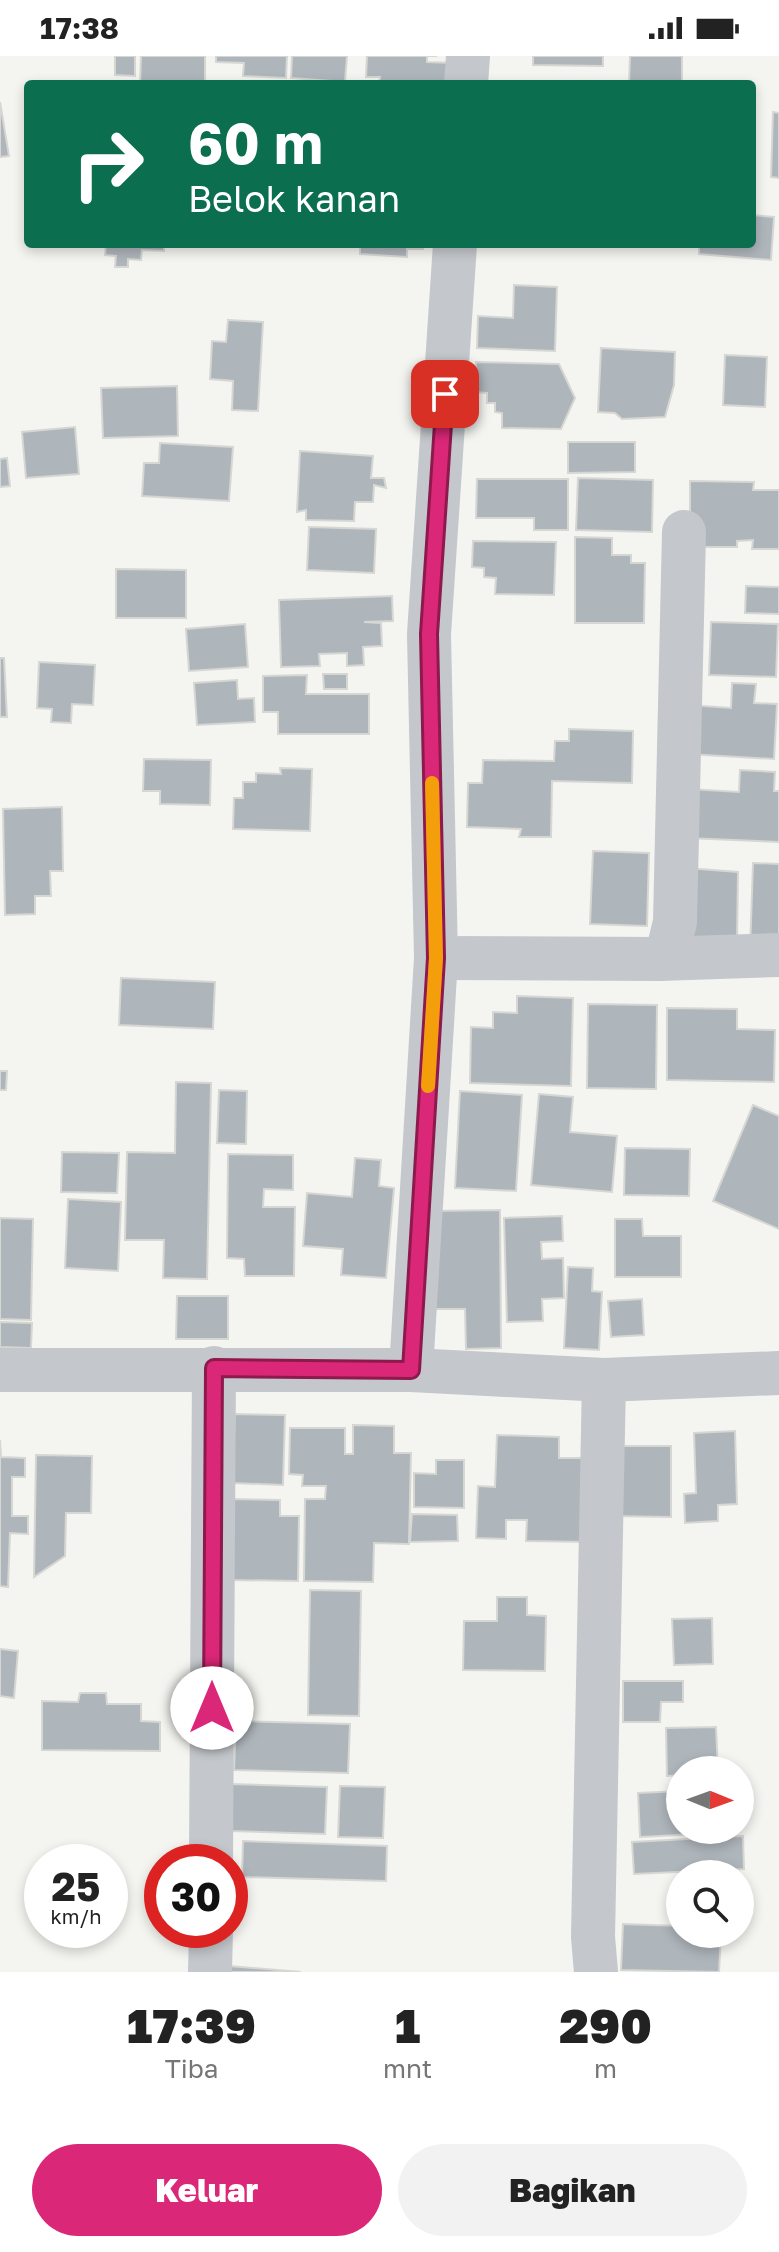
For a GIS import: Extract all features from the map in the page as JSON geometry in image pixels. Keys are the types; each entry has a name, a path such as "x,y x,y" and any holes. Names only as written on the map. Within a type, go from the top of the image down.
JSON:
{"street":[{"path":"466,80 468,56"},
{"path":"411,1370 436,958 429,634 455,248"},
{"path":"659,959 668,951 675,922 684,532"},
{"path":"436,958 659,959 779,955"},
{"path":"211,1844 214,1368"},
{"path":"0,1370 411,1370 604,1380 779,1373"},
{"path":"596,1972 593,1937 604,1380"},
{"path":"210,1972 211,1948"}],"building":[{"path":"115,56 135,56 135,76 115,75"},
{"path":"141,56 205,56 205,80 140,80"},
{"path":"216,56 287,56 286,78 243,76 244,63 216,62"},
{"path":"292,56 347,56 345,80 291,78"},
{"path":"367,56 427,56 427,62 453,63 452,80 380,80 380,77 366,77"},
{"path":"533,56 603,56 603,66 533,65"},
{"path":"630,56 682,56 682,80 629,80"},
{"path":"0,102 9,156 0,157"},
{"path":"773,112 779,113 779,178 771,177"},
{"path":"756,215 774,217 771,260 699,254 699,248 756,248"},
{"path":"106,248 164,248 164,251 142,250 141,260 128,259 128,267 115,267 116,256 105,255"},
{"path":"360,248 423,248 407,249 407,257 360,254"},
{"path":"514,285 557,287 555,351 477,348 478,316 513,318"},
{"path":"228,320 263,322 258,411 232,410 233,381 210,379 212,341 226,342"},
{"path":"601,348 675,352 674,385 665,417 622,419 615,413 598,412"},
{"path":"725,355 767,357 765,407 723,405"},
{"path":"476,362 559,364 575,398 561,429 502,428 502,413 495,412 495,403 487,403 487,393 475,392"},
{"path":"177,386 178,436 103,438 101,388"},
{"path":"75,427 79,474 26,478 22,432"},
{"path":"568,442 635,442 635,472 568,473"},
{"path":"160,443 233,447 229,501 142,496 144,463 159,463"},
{"path":"300,451 373,456 371,478 384,478 386,488 374,485 373,502 355,502 354,521 306,520 306,510 297,512"},
{"path":"7,458 10,486 0,487 0,459"},
{"path":"578,478 653,480 652,532 576,530"},
{"path":"477,479 568,479 568,530 534,530 534,518 476,518"},
{"path":"690,481 754,482 753,490 779,490 779,549 752,549 753,540 737,541 737,547 704,547 690,529"},
{"path":"309,527 376,529 374,573 307,570"},
{"path":"575,537 612,538 612,555 631,555 631,563 645,563 644,623 575,623"},
{"path":"473,541 556,542 554,595 495,594 496,578 484,577 484,568 472,567"},
{"path":"116,569 186,570 186,618 116,618"},
{"path":"746,586 779,587 779,614 745,613"},
{"path":"392,596 393,621 364,622 381,623 382,646 363,647 364,665 347,666 347,653 319,654 320,666 281,667 279,600"},
{"path":"711,622 778,624 776,677 709,675"},
{"path":"245,624 248,667 189,671 186,629"},
{"path":"0,658 4,658 7,717 0,717"},
{"path":"39,662 95,665 93,705 72,704 71,723 51,722 52,709 37,708"},
{"path":"323,674 347,674 347,689 324,689"},
{"path":"307,675 306,694 369,694 369,734 278,734 278,712 263,712 263,676"},
{"path":"237,680 238,699 254,698 255,722 197,725 194,683"},
{"path":"732,683 756,684 754,703 777,704 774,759 687,754 690,705 731,708"},
{"path":"569,729 633,731 632,783 552,781 551,837 519,837 521,829 467,827 468,783 482,783 483,760 554,761 555,741 569,741"},
{"path":"144,759 211,760 210,805 160,804 160,791 143,791"},
{"path":"280,768 312,769 310,831 233,829 234,798 243,798 243,782 256,782 256,773 281,774"},
{"path":"740,770 775,772 774,791 779,791 779,842 687,838 689,789 739,792"},
{"path":"62,807 63,871 50,871 51,896 35,896 35,914 5,915 3,809"},
{"path":"593,851 649,853 647,926 590,924"},
{"path":"753,863 779,864 779,953 750,951"},
{"path":"686,868 738,872 737,942 684,944"},
{"path":"121,978 215,982 213,1029 119,1025"},
{"path":"517,996 573,998 571,1086 470,1083 471,1027 493,1028 493,1012 517,1013"},
{"path":"588,1004 657,1005 656,1089 587,1088"},
{"path":"667,1008 737,1009 737,1029 775,1030 774,1082 667,1080"},
{"path":"0,1071 7,1071 6,1090 0,1090"},
{"path":"176,1082 211,1083 207,1279 163,1278 164,1240 125,1240 127,1152 175,1153"},
{"path":"219,1090 247,1091 246,1144 217,1143"},
{"path":"460,1091 522,1095 516,1191 455,1188"},
{"path":"539,1094 573,1097 570,1132 617,1136 612,1192 531,1185"},
{"path":"753,1105 779,1116 779,1229 713,1201"},
{"path":"625,1148 690,1149 689,1196 624,1195"},
{"path":"62,1152 119,1153 117,1193 61,1192"},
{"path":"228,1154 293,1155 293,1190 264,1189 263,1207 295,1207 294,1276 245,1276 244,1259 227,1258"},
{"path":"355,1158 381,1160 379,1186 394,1188 386,1278 341,1275 343,1249 303,1246 307,1193 352,1197"},
{"path":"68,1199 121,1202 118,1271 65,1268"},
{"path":"500,1210 501,1348 466,1349 465,1309 432,1309 430,1211"},
{"path":"562,1216 563,1241 541,1242 542,1259 563,1258 564,1298 542,1299 543,1321 507,1322 504,1218"},
{"path":"0,1218 33,1219 31,1320 0,1319"},
{"path":"615,1219 642,1219 643,1236 681,1236 681,1277 615,1277"},
{"path":"568,1267 593,1268 592,1291 602,1292 599,1350 564,1348"},
{"path":"177,1296 228,1296 228,1339 176,1339"},
{"path":"642,1299 644,1335 611,1337 608,1301"},
{"path":"0,1322 32,1323 31,1348 0,1347"},
{"path":"235,1414 285,1415 283,1485 232,1483"},
{"path":"353,1425 394,1426 394,1453 411,1453 409,1544 374,1543 373,1582 304,1581 305,1499 325,1499 326,1486 302,1486 303,1475 289,1474 290,1428 345,1428 345,1454 353,1454"},
{"path":"735,1431 737,1504 718,1505 718,1521 685,1523 684,1494 696,1493 694,1433"},
{"path":"497,1435 559,1437 559,1458 590,1458 589,1542 526,1541 527,1520 506,1520 506,1539 476,1538 478,1486 495,1487"},
{"path":"0,1440 1,1457 25,1458 25,1477 12,1477 12,1516 28,1516 28,1534 10,1533 8,1587 0,1586"},
{"path":"613,1446 671,1446 671,1517 612,1516"},
{"path":"36,1455 92,1456 91,1513 66,1513 65,1556 34,1577"},
{"path":"436,1460 464,1460 464,1508 414,1507 414,1473 436,1474"},
{"path":"231,1499 280,1500 280,1516 299,1516 298,1581 229,1580"},
{"path":"412,1514 457,1515 458,1541 410,1542"},
{"path":"310,1590 361,1591 359,1716 308,1715"},
{"path":"497,1597 527,1597 527,1615 546,1616 545,1671 463,1670 464,1621 497,1621"},
{"path":"712,1618 713,1664 674,1665 672,1619"},
{"path":"0,1649 18,1651 14,1698 0,1696"},
{"path":"623,1681 683,1681 683,1702 661,1702 660,1722 623,1722"},
{"path":"80,1693 106,1693 107,1704 141,1704 141,1721 160,1722 160,1751 42,1750 42,1701 78,1702"},
{"path":"236,1721 350,1724 348,1773 234,1770"},
{"path":"716,1727 717,1756 667,1756 666,1728"},
{"path":"230,1784 327,1787 325,1834 229,1831"},
{"path":"340,1786 385,1787 383,1838 338,1837"},
{"path":"666,1792 666,1836 640,1837 638,1793"},
{"path":"666,1840 666,1844 743,1844 744,1860 666,1860 666,1873 634,1874 632,1842"},
{"path":"243,1841 387,1846 386,1881 248,1877 248,1844 243,1844"},
{"path":"623,1924 666,1926 666,1948 720,1948 719,1972 621,1970"},
{"path":"229,1966 301,1972 229,1972"}],"slow traffic":[{"path":"428,1086 436,958 432,783"}],"route":[{"path":"212,1708 214,1368 411,1370 436,958 429,634 445,394"}]}
